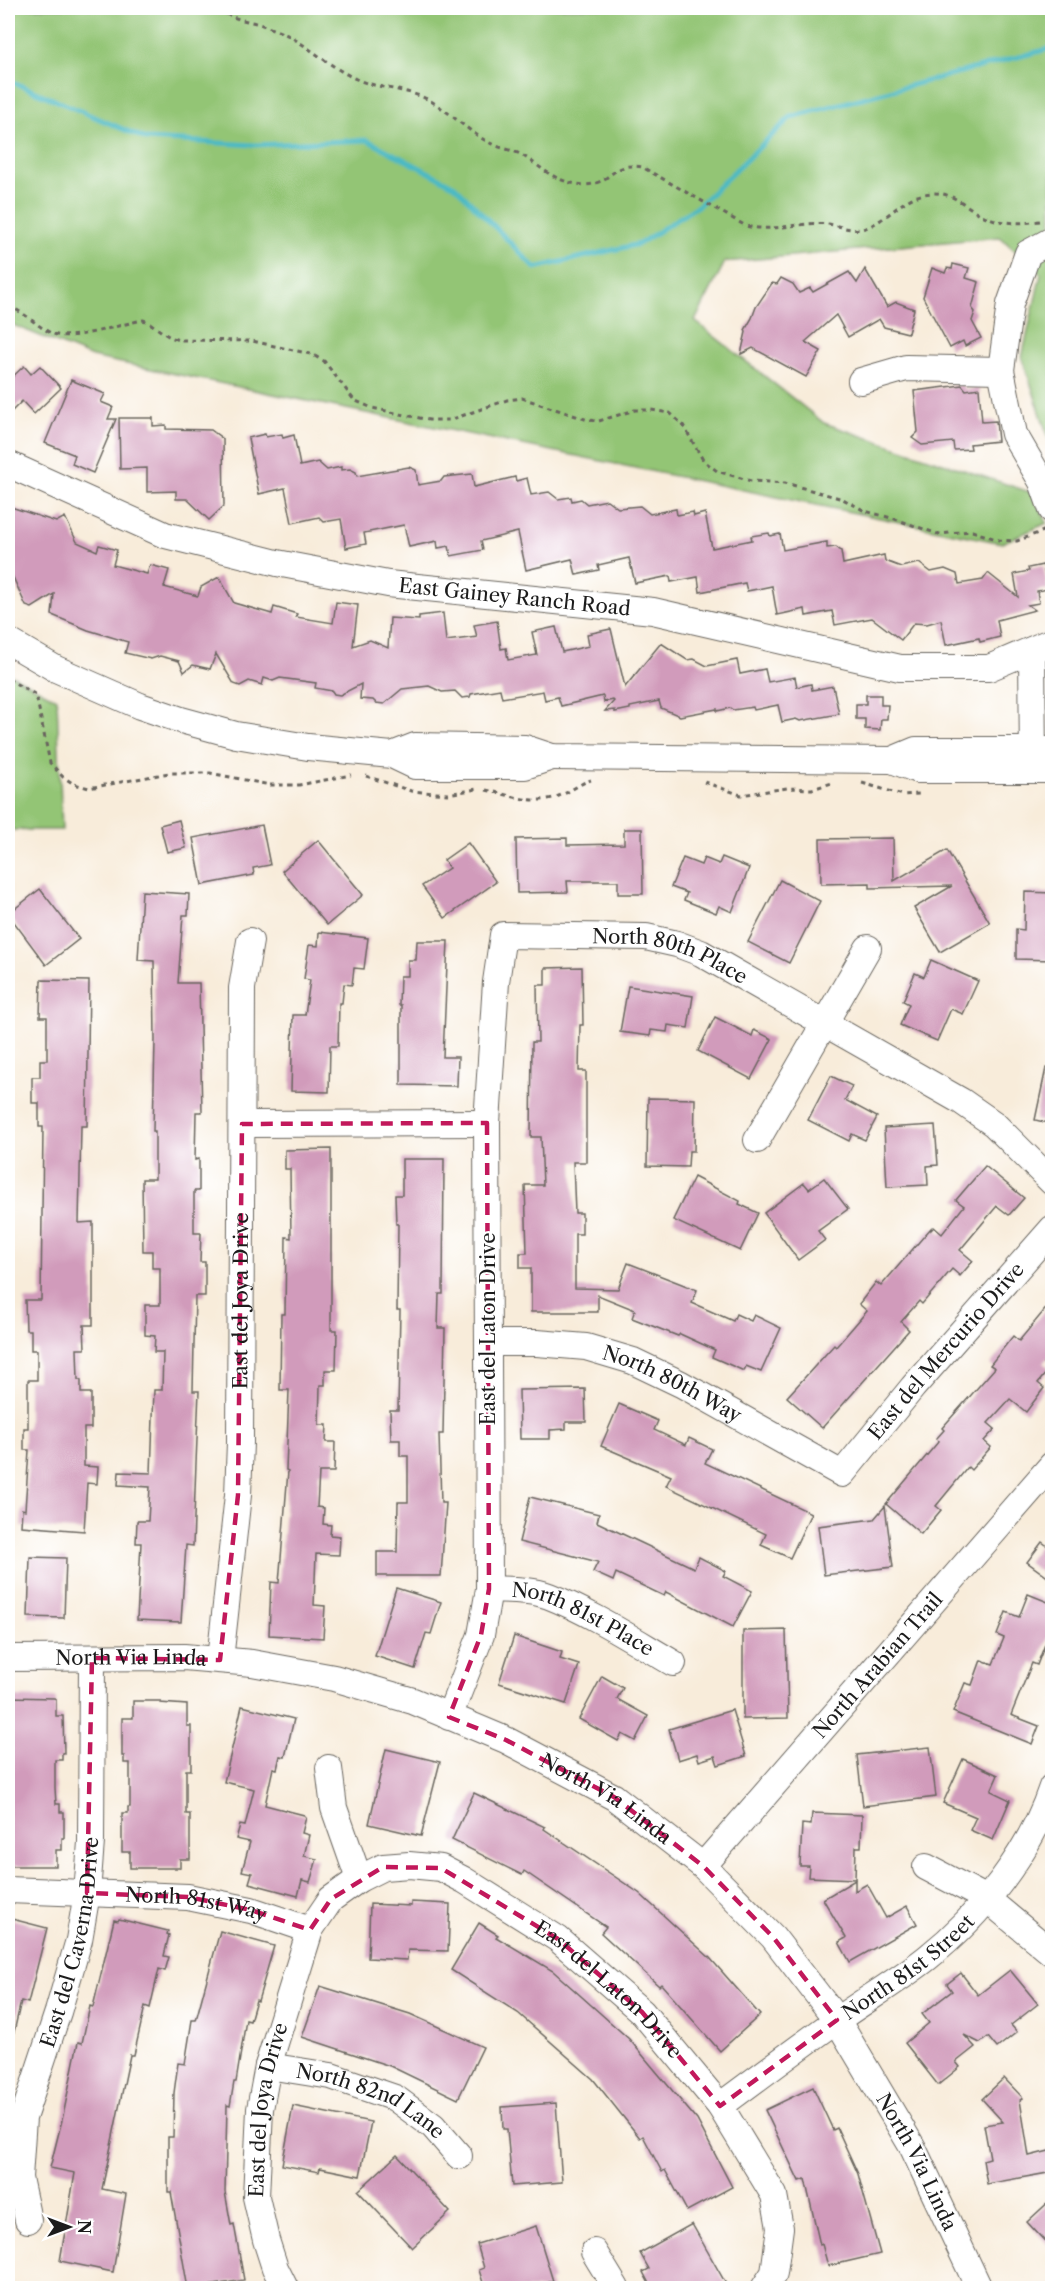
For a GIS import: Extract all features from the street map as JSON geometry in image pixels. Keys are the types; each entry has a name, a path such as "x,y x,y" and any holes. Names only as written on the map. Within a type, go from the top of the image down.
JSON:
{"street":[{"path":"1049,230 1028,253 1010,303 1001,370 1014,434 1042,483 1053,510"},
{"path":"861,381 906,368 1001,370"},
{"name":"East Gainey Ranch Road","path":"8,464 165,535 277,562 388,584 653,611 900,668 989,668 1042,646 1043,760 918,770 892,760 552,757 525,766 415,766 392,756 274,742 181,720 140,706 56,669 8,641"},
{"name":"North 80th Place","path":"504,935 646,937 701,952 961,1101 994,1124 1053,1182"},
{"name":"East del Laton Drive","path":"448,1717 481,1635 489,1589 486,1123 496,982 504,935"},
{"name":"East del Joya Drive","path":"220,1660 238,1495 242,988 250,941"},
{"path":"757,1140 823,1022 868,948"},
{"path":"242,1124 486,1123"},
{"name":"East del Mercurio Drive","path":"842,1474 913,1387 1053,1229"},
{"name":"North 80th Way","path":"488,1343 537,1342 586,1347 633,1361 681,1384 842,1474"},
{"name":"North Arabian Trail","path":"703,1866 1053,1465"},
{"name":"North 81st Place","path":"489,1589 524,1590 548,1595 617,1630 674,1663"},
{"name":"North Via Linda","path":"8,1658 184,1657 252,1663 334,1678 413,1701 506,1740 614,1797 703,1866 773,1937 837,2019 913,2148 979,2289"},
{"name":"East del Caverna Drive","path":"28,2220 19,2178 23,2118 76,1950 87,1893 91,1842 92,1658"},
{"path":"329,1768 334,1808 359,1879"},
{"name":"North 81st Street","path":"720,2106 837,2019 926,1959 948,1940 987,1899 1026,1844 1046,1807 1053,1787"},
{"name":"East del Laton Drive","path":"310,1930 331,1899 359,1879 383,1867 409,1864 441,1868 558,1940 642,2012 720,2106 774,2195 780,2228 774,2273 764,2289"},
{"path":"926,1867 987,1899 1053,1953"},
{"name":"North 81st Way","path":"8,1890 188,1897 251,1910 310,1930"},
{"name":"East del Joya Drive","path":"285,2289 266,2240 256,2197 260,2109 268,2066 310,1930"},
{"name":"North 82nd Lane","path":"268,2066 331,2076 395,2098 433,2126 459,2156"},
{"path":"594,2252 616,2289"}],"path":[{"path":"219,8 236,18 257,23 292,38 355,78 386,89 417,95 434,103 490,143 519,154 550,176 577,184 601,183 619,167 630,164 642,167 746,226 757,229 807,223 829,224 854,230 868,227 906,200 919,195 944,193 982,215 1002,223 1026,223 1049,230"},
{"path":"8,306 19,310 51,334 62,336 88,333 142,320 148,322 157,331 179,340 252,341 311,354 324,361 354,400 372,408 429,420 450,420 507,400 522,398 588,420 599,421 635,410 670,413 683,425 703,460 717,471 751,481 785,483 843,498 865,511 938,534 972,531 999,540 1017,541 1038,535 1053,526"}],"highlighted area":[{"path":"487,1123 489,1589 481,1635 449,1717 506,1740 614,1797 703,1866 773,1937 837,2020 720,2106 642,2012 558,1939 441,1868 383,1867 331,1899 310,1930 251,1910 188,1897 87,1893 92,1658 220,1660 238,1495 242,1124"}],"green space":[{"path":"8,8 1052,8 1052,449 1022,357 1041,274 1000,237 725,262 695,321 824,423 1033,493 1047,523 1002,543 92,357 8,323"},
{"path":"8,673 57,699 62,830 8,830"}],"building":[{"path":"953,264 969,268 966,278 979,282 972,308 975,312 972,321 981,338 965,346 963,341 950,348 923,297 932,268 945,273 947,268 952,269"},
{"path":"865,269 887,307 896,302 914,309 908,333 884,327 879,319 848,337 836,315 805,342 821,351 806,377 753,348 741,354 745,330 756,307 772,283 777,284 781,278 793,284 799,293 810,288 813,292 849,272 857,283"},
{"path":"24,366 31,374 40,366 61,388 34,414 22,401 8,415 8,381"},
{"path":"71,380 105,394 101,402 113,407 108,419 116,419 93,473 72,464 75,455 45,443"},
{"path":"962,385 966,390 979,388 982,422 996,421 998,441 970,444 971,449 954,450 953,442 922,445 912,438 918,432 914,391"},
{"path":"119,418 153,418 153,426 166,425 166,429 211,430 223,439 224,506 209,520 187,499 176,499 176,491 147,492 147,468 120,469"},
{"path":"265,434 266,437 282,434 283,438 294,435 300,466 318,462 327,470 341,467 341,470 350,469 356,472 357,476 409,467 416,470 418,485 441,481 444,477 472,474 474,487 515,477 516,481 527,478 531,495 549,492 558,499 571,497 572,501 581,499 587,504 607,500 618,508 640,506 650,514 676,509 677,515 693,512 694,516 705,513 712,548 752,540 751,536 780,534 783,550 827,542 827,548 836,547 841,551 843,564 884,555 885,561 901,567 919,563 931,572 945,569 957,574 959,584 983,580 988,573 1018,597 1014,574 1043,565 1048,589 1037,591 1039,603 1028,605 1035,610 997,620 1000,637 980,642 979,638 946,645 941,620 927,624 914,623 901,640 872,618 835,625 832,611 806,616 805,609 777,615 772,586 747,591 745,583 700,592 698,577 671,582 670,576 635,583 629,558 598,565 599,570 576,575 572,559 526,570 518,532 481,541 483,550 451,556 449,546 438,548 437,541 409,547 404,525 364,533 366,544 346,548 341,519 324,522 319,517 292,523 285,488 259,494 248,438"},
{"path":"8,506 56,522 65,517 77,542 97,551 99,545 117,550 113,565 147,574 150,565 169,570 164,587 198,596 201,587 219,577 234,603 272,614 274,607 297,614 296,617 333,623 336,602 358,605 353,646 370,640 388,648 390,618 419,620 419,616 443,613 446,641 477,637 474,625 497,621 501,649 506,648 508,660 537,655 532,632 556,627 562,652 589,646 587,634 611,629 625,687 661,643 687,660 694,659 707,666 737,660 740,674 765,669 768,682 795,677 797,687 811,684 812,690 833,686 839,714 782,722 778,705 754,710 753,707 717,711 717,709 680,716 661,708 659,701 615,712 615,710 605,711 614,701 604,702 603,696 561,706 558,697 545,700 543,691 502,698 500,689 471,694 470,697 462,698 455,691 442,692 429,686 402,689 384,704 360,699 361,684 340,695 315,688 316,683 280,678 273,681 264,678 262,685 249,681 240,686 234,684 216,654 210,669 193,665 184,672 179,661 160,656 151,659 125,653 128,642 88,630 52,615 54,594 32,608 26,606 8,566"},
{"path":"866,695 881,695 881,705 888,705 887,719 881,719 880,730 865,729 865,719 856,719 856,704 866,704"},
{"path":"179,820 186,848 167,852 160,825"},
{"path":"262,825 270,865 253,868 254,875 202,885 193,838"},
{"path":"624,829 642,829 643,894 618,894 618,881 567,881 568,892 517,893 516,839 567,838 567,845 624,844"},
{"path":"893,838 894,881 947,850 990,923 940,952 914,908 952,886 870,888 870,883 821,884 820,839"},
{"path":"318,840 363,895 327,925 282,871"},
{"path":"468,843 496,882 445,918 422,886 449,868 444,860"},
{"path":"722,857 749,868 732,912 719,906 716,913 684,900 687,893 671,887 683,858 701,865 704,858 719,864"},
{"path":"780,880 820,901 789,963 748,942"},
{"path":"40,889 79,939 46,965 8,914"},
{"path":"142,891 189,894 188,915 183,915 178,983 199,983 202,1112 196,1112 195,1160 199,1159 199,1191 194,1191 194,1233 201,1233 200,1262 205,1262 205,1296 195,1296 193,1391 199,1391 193,1546 186,1545 181,1622 137,1620 141,1543 136,1543 137,1521 148,1521 150,1487 118,1485 119,1472 151,1473 154,1390 162,1390 163,1352 154,1352 155,1336 145,1335 145,1305 160,1305 160,1268 152,1268 152,1251 143,1251 142,1179 155,1179 155,1131 153,1131 155,1040 154,961 138,960"},
{"path":"1025,892 1053,893 1053,960 1016,959 1016,929 1024,930"},
{"path":"319,932 368,938 364,969 354,968 352,985 344,984 342,1003 339,1003 338,1046 330,1046 329,1092 291,1091 293,1015 305,1015 310,980 304,979 309,945 318,946"},
{"path":"417,941 448,941 443,1057 458,1057 457,1086 401,1085 400,976 408,976 408,960 416,960"},
{"path":"931,960 978,981 963,1014 951,1009 937,1041 900,1025 909,1004 903,1001 915,973 924,977"},
{"path":"582,967 583,1025 580,1025 579,1071 586,1071 586,1162 573,1162 575,1213 582,1213 582,1234 575,1234 575,1288 618,1289 628,1263 697,1290 692,1303 733,1321 736,1314 751,1321 754,1315 781,1328 761,1372 746,1366 744,1371 712,1357 715,1350 680,1334 678,1336 632,1318 635,1310 598,1295 598,1312 531,1312 531,1268 520,1268 520,1253 527,1253 525,1185 543,1185 541,1137 531,1137 532,1042 538,1042 537,985 545,985 545,968"},
{"path":"41,980 89,981 87,1126 81,1126 79,1223 93,1222 93,1325 84,1325 85,1349 77,1349 78,1380 81,1380 81,1393 91,1393 91,1428 84,1428 84,1466 98,1467 97,1484 87,1483 84,1531 21,1526 22,1509 25,1510 29,1450 24,1450 24,1428 28,1428 28,1380 37,1380 37,1350 31,1350 31,1330 26,1330 25,1300 41,1300 43,1127 39,1127 39,1103 32,1103 32,1077 40,1077 40,1060 47,1060 47,1017 40,1017"},
{"path":"628,986 693,996 688,1028 668,1025 667,1032 651,1030 650,1036 620,1032"},
{"path":"715,1017 752,1036 754,1030 772,1039 751,1079 698,1051"},
{"path":"1046,1068 1053,1068 1053,1124 1035,1120"},
{"path":"831,1076 852,1086 845,1100 877,1117 865,1140 852,1134 849,1141 808,1120"},
{"path":"648,1098 695,1099 694,1151 689,1151 688,1167 647,1166"},
{"path":"935,1125 938,1165 927,1166 928,1185 887,1187 884,1128"},
{"path":"331,1149 331,1330 337,1330 336,1370 325,1370 325,1385 320,1385 319,1425 327,1425 326,1442 335,1442 334,1472 319,1472 317,1507 324,1508 323,1524 331,1525 330,1535 340,1536 339,1555 316,1554 314,1605 325,1606 323,1638 269,1635 271,1582 279,1583 288,1471 286,1470 289,1390 280,1390 281,1314 285,1314 286,1237 291,1238 290,1169 285,1169 285,1150"},
{"path":"402,1159 444,1159 443,1294 439,1294 438,1328 445,1328 443,1434 439,1434 441,1503 446,1503 441,1576 377,1576 377,1552 397,1552 398,1502 408,1502 408,1456 400,1456 400,1440 391,1440 390,1410 398,1410 400,1310 397,1310 398,1224 396,1224 395,1195 402,1195"},
{"path":"985,1166 1024,1198 1009,1215 997,1206 960,1250 973,1261 960,1276 952,1269 922,1304 919,1301 901,1322 909,1330 822,1428 787,1397 834,1345 836,1347 867,1311 859,1304 876,1282 881,1286 931,1228 931,1230 934,1227 942,1234 964,1206 956,1200"},
{"path":"694,1177 758,1213 740,1251 673,1220"},
{"path":"824,1178 848,1209 818,1231 825,1240 798,1260 764,1213 804,1183 809,1189"},
{"path":"1053,1300 1053,1352 1043,1363 1050,1368 1038,1383 1044,1388 1026,1412 1010,1399 988,1423 995,1429 984,1441 991,1447 971,1470 968,1467 936,1506 941,1510 921,1534 886,1504 939,1441 936,1439 944,1430 942,1428 995,1368 990,1365 1013,1336 1019,1341"},
{"path":"585,1389 586,1422 566,1422 566,1429 550,1430 550,1439 520,1439 519,1390"},
{"path":"619,1404 658,1421 654,1430 686,1445 689,1438 712,1449 705,1463 811,1513 790,1558 761,1545 766,1534 666,1486 671,1476 601,1446"},
{"path":"530,1497 599,1514 597,1522 694,1568 699,1557 726,1571 723,1576 752,1591 733,1627 666,1592 664,1596 616,1573 613,1581 593,1572 598,1562 519,1542"},
{"path":"885,1506 893,1567 824,1575 818,1526 874,1519"},
{"path":"1042,1542 1053,1550 1053,1581 1027,1562"},
{"path":"30,1557 66,1558 64,1618 28,1617"},
{"path":"396,1588 441,1602 431,1634 426,1633 415,1669 375,1656"},
{"path":"1028,1594 1053,1604 1053,1636 1049,1634 1037,1665 1032,1663 1011,1715 1039,1726 1032,1744 953,1712 965,1683 972,1685 981,1660 993,1664 1004,1638 997,1635 1006,1612 1019,1617"},
{"path":"786,1630 788,1718 743,1719 743,1631"},
{"path":"514,1636 562,1652 560,1659 579,1665 566,1704 499,1683"},
{"path":"602,1676 623,1688 617,1699 648,1716 635,1741 622,1734 618,1741 579,1719"},
{"path":"8,1697 54,1698 56,1699 56,1716 63,1716 64,1753 62,1753 62,1760 55,1760 55,1788 56,1804 60,1804 60,1812 64,1812 64,1838 62,1838 62,1850 56,1850 56,1866 8,1866"},
{"path":"133,1701 160,1701 160,1703 187,1705 187,1726 191,1726 191,1770 186,1770 186,1814 190,1814 190,1859 180,1859 180,1868 130,1868 130,1852 122,1852 122,1813 128,1813 128,1807 130,1807 130,1763 124,1763 124,1756 122,1756 122,1718 133,1718"},
{"path":"242,1706 294,1719 285,1757 280,1756 277,1769 273,1768 265,1805 306,1817 302,1833 309,1835 304,1856 317,1859 310,1882 302,1880 298,1896 249,1883 252,1873 242,1871 250,1842 236,1839 240,1825 245,1826 254,1789 224,1782"},
{"path":"732,1710 746,1756 718,1765 715,1756 699,1761 697,1754 678,1760 669,1729"},
{"path":"930,1747 936,1797 863,1806 857,1755"},
{"path":"386,1749 440,1762 421,1836 369,1824"},
{"path":"963,1759 998,1775 991,1791 1010,1800 993,1840 970,1830 976,1817 943,1803"},
{"path":"474,1793 545,1827 544,1829 639,1893 710,1958 760,2015 720,2051 661,1984 659,1986 601,1933 606,1927 524,1871 522,1875 452,1840"},
{"path":"812,1813 862,1815 861,1847 856,1847 855,1879 808,1877 809,1866 800,1866 802,1824 811,1825"},
{"path":"855,1880 855,1891 867,1884 886,1918 907,1906 917,1924 850,1962 839,1942 846,1938 823,1899"},
{"path":"411,1902 450,1904 448,1951 408,1950 407,1960 368,1958 370,1904 411,1906"},
{"path":"8,1918 47,1928 28,2003 21,2001 14,2032 8,2032"},
{"path":"119,1919 168,1931 164,1956 169,1957 165,1971 159,1969 150,2008 145,2006 134,2055 130,2055 102,2189 126,2194 113,2272 60,2261 75,2173 50,2168 78,2042 82,2043 90,2006 93,2007 114,1920"},
{"path":"479,1923 498,1935 496,1937 553,1971 629,2039 697,2120 732,2187 687,2211 665,2170 662,2172 643,2136 640,2138 593,2079 518,2013 451,1970"},
{"path":"220,1931 274,1946 258,2001 256,2000 250,2021 246,2020 236,2082 234,2082 230,2106 227,2105 225,2192 231,2225 234,2224 244,2280 188,2289 171,2192 168,2192 168,2137 173,2137 174,2093 178,2063 185,2064 192,2020 196,2020"},
{"path":"1010,1970 1038,2004 1011,2025 1017,2032 997,2048 988,2037 980,2043 964,2035 975,2047 956,2062 960,2067 938,2085 905,2043 929,2023 922,2014 952,1991 947,1984 961,1973 978,1995"},
{"path":"320,1986 410,2014 483,2047 458,2099 390,2066 302,2037"},
{"path":"1004,2078 1023,2098 1020,2100 1029,2156 1053,2150 1053,2172 987,2184 983,2160 990,2158 984,2125 1003,2122 982,2099"},
{"path":"813,2087 833,2130 837,2128 858,2174 880,2254 828,2266 822,2244 820,2245 805,2179 799,2181 765,2110"},
{"path":"556,2103 562,2182 512,2186 507,2129 503,2129 502,2107"},
{"path":"293,2106 371,2122 360,2176 320,2168 319,2172 282,2165"},
{"path":"397,2155 450,2212 412,2248 358,2191"},
{"path":"1053,2198 1053,2250 1027,2222"},
{"path":"692,2224 726,2284 717,2289 652,2289 643,2272 649,2269 640,2253"},
{"path":"536,2226 553,2281 549,2281 552,2289 485,2289 479,2270 484,2268 477,2244"}],"waterway":[{"path":"8,80 146,139 255,145 367,140 455,186 535,268 639,244 699,205 791,117 1052,48"}]}
